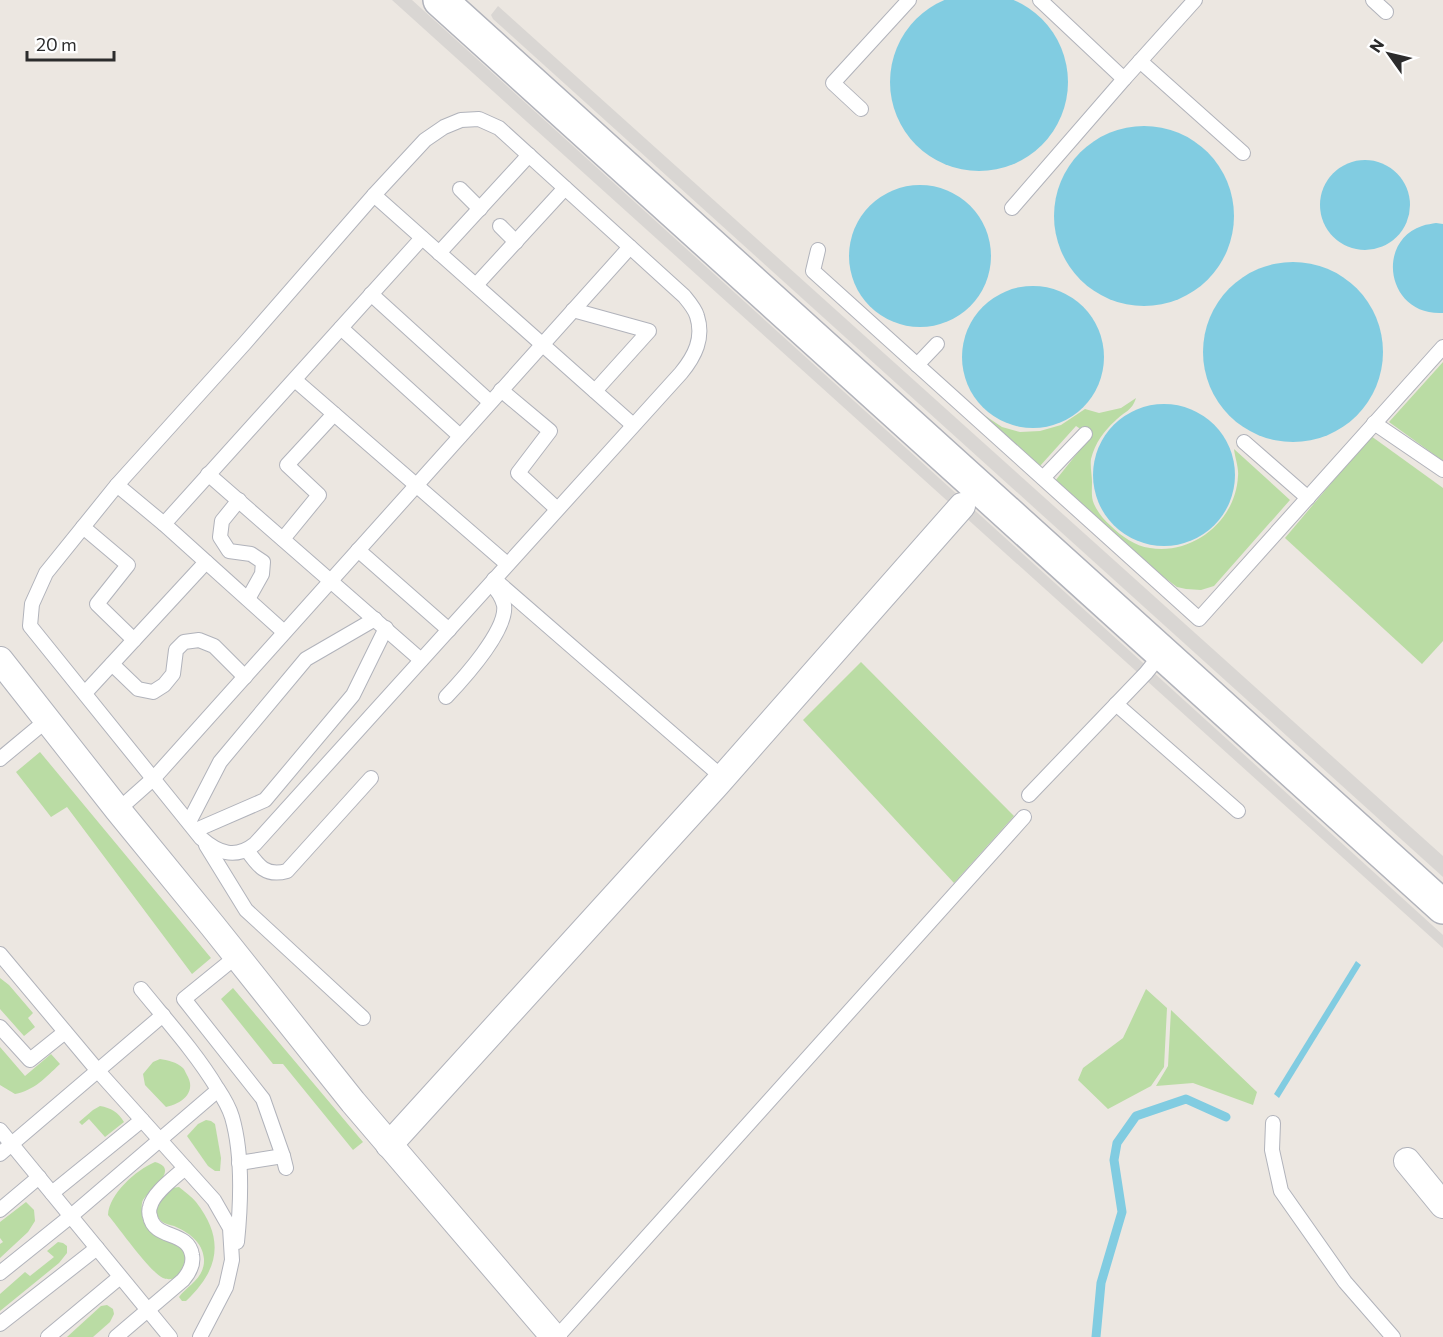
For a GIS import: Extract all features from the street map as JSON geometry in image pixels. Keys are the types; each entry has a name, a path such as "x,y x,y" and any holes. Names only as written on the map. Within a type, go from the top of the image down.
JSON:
{"street":[{"path":"440,0 1443,907"},
{"path":"389,1145 722,777 962,506"},
{"path":"0,660 353,1102 556,1337"},
{"path":"1407,1161 1443,1205"}],"lane":[{"path":"861,109 833,83 909,0"},
{"path":"1040,0 1124,79"},
{"path":"1012,208 1195,0"},
{"path":"1373,0 1386,12"},
{"path":"1140,61 1243,153"},
{"path":"479,119 499,128 529,155 684,296 697,314 698,345 692,360 255,844 239,853 219,851 209,846 195,830 30,626 32,604 46,573 117,484 425,140 444,127 461,120 479,119"},
{"path":"440,253 529,155"},
{"path":"476,285 565,188"},
{"path":"460,189 480,209"},
{"path":"374,195 633,425"},
{"path":"500,226 516,242"},
{"path":"164,524 422,238"},
{"path":"118,810 154,778 630,247"},
{"path":"818,250 813,271 1199,619 1443,346"},
{"path":"371,294 490,402"},
{"path":"573,310 649,331 595,391"},
{"path":"341,328 460,436"},
{"path":"917,365 937,344"},
{"path":"295,380 507,564"},
{"path":"501,390 550,431 518,473 558,509"},
{"path":"283,539 319,495 287,465 334,414"},
{"path":"1374,423 1443,470"},
{"path":"1043,478 1085,434"},
{"path":"1244,442 1308,498"},
{"path":"208,474 421,660"},
{"path":"117,484 284,632"},
{"path":"239,500 222,521 220,537 229,550 251,555 263,562 262,574 248,599"},
{"path":"83,527 128,565 97,604 134,640"},
{"path":"358,550 449,630"},
{"path":"85,693 206,562"},
{"path":"493,581 722,777"},
{"path":"446,697 472,668 503,618 504,606 493,581"},
{"path":"195,830 219,762 306,659 375,619"},
{"path":"195,830 265,800 353,695 386,628"},
{"path":"112,664 138,689 153,692 165,685 173,674 176,650 184,642 199,640 214,646 245,677"},
{"path":"1029,795 1146,673 1162,653"},
{"path":"1116,704 1238,811"},
{"path":"0,759 47,720"},
{"path":"247,850 258,866 278,874 287,871 371,778"},
{"path":"556,1337 1024,817"},
{"path":"195,830 246,910 363,1018"},
{"path":"0,955 98,1071 214,1200 230,1228 232,1260"},
{"path":"237,956 184,999 263,1099 284,1162 238,1163"},
{"path":"141,989 200,1062 218,1090 232,1115 238,1145 240,1211 237,1244 226,1287 200,1337"},
{"path":"0,1154 163,1016"},
{"path":"0,1027 30,1060 65,1032"},
{"path":"0,1273 71,1216 218,1090"},
{"path":"52,1193 142,1120"},
{"path":"1273,1123 1272,1150 1281,1191 1345,1282 1393,1337"},
{"path":"0,1130 170,1337"},
{"path":"116,1337 183,1280 193,1264 192,1253 187,1243 171,1234 157,1230 149,1214 156,1196 184,1168"},
{"path":"0,1210 39,1177"},
{"path":"0,1324 97,1248"},
{"path":"48,1337 120,1277"}],"green space":[{"path":"1443,362 1443,461 1389,422"},
{"path":"1136,398 1130,408 1100,438 1091,459 1094,504 1104,519 1124,537 1144,547 1166,549 1197,540 1210,531 1230,507 1235,492 1238,473 1234,449 1290,500 1214,586 1201,590 1177,587 1055,481 1091,436 1076,426 1040,466 975,409 1002,427 1020,432 1040,431 1061,425 1085,409 1099,413 1121,408"},
{"path":"1371,436 1443,488 1443,641 1422,664 1285,538"},
{"path":"861,662 1014,816 954,883 803,720"},
{"path":"40,752 211,958 192,974 67,807 51,817 16,772"},
{"path":"0,978 33,1013 28,1018 35,1027 24,1036 0,1009"},
{"path":"233,988 363,1142 353,1150 283,1064 273,1064 221,999"},
{"path":"1146,989 1167,1008 1164,1067 1151,1086 1108,1109 1078,1080 1083,1068 1123,1038"},
{"path":"1171,1010 1257,1092 1253,1105 1193,1083 1156,1086 1168,1066"},
{"path":"0,1047 25,1076 51,1054 60,1064 34,1086 15,1094 0,1085"},
{"path":"160,1059 181,1066 190,1083 186,1097 166,1107 145,1085 143,1074 153,1062"},
{"path":"100,1106 114,1111 124,1122 105,1137 89,1119 82,1125 79,1122"},
{"path":"206,1120 215,1124 221,1158 220,1171 215,1171 208,1166 187,1136 198,1124"},
{"path":"155,1162 165,1169 164,1174 143,1200 142,1214 144,1223 154,1234 181,1245 186,1251 188,1260 177,1278 172,1279 163,1278 150,1267 108,1215 118,1191 132,1177"},
{"path":"179,1187 194,1200 205,1216 214,1241 214,1254 206,1278 186,1301 182,1301 179,1297 202,1271 203,1253 194,1238 179,1228 161,1221 157,1213 158,1204 163,1195 170,1189"},
{"path":"26,1202 34,1210 35,1221 28,1232 0,1258 0,1244 3,1242 0,1238 0,1222"},
{"path":"58,1242 67,1246 67,1253 59,1263 0,1311 0,1294 25,1272 30,1276 54,1257 47,1251"},
{"path":"107,1305 113,1309 114,1314 110,1322 93,1337 67,1337 101,1306"}],"shaded area":[{"path":"392,0 412,0 1443,935 1443,948"},
{"path":"498,6 1443,856 1443,877 493,19 491,15"}],"water":[{"path":"979,-7 1013,0 1042,19 1061,48 1068,82 1061,116 1042,145 1013,164 979,171 945,164 916,145 897,116 890,82 897,48 916,19 945,0"},
{"path":"1144,126 1178,133 1194,141 1208,152 1219,166 1227,182 1234,216 1227,250 1219,266 1208,280 1194,291 1178,299 1144,306 1110,299 1094,291 1080,280 1069,266 1061,250 1054,216 1061,182 1069,166 1080,152 1094,141 1110,133"},
{"path":"1365,160 1382,163 1397,173 1407,188 1410,205 1407,222 1397,237 1382,247 1365,250 1348,247 1333,237 1323,222 1320,205 1323,188 1333,173 1348,163"},
{"path":"920,185 947,190 970,206 986,229 991,256 986,283 970,306 947,322 920,327 893,322 870,306 854,283 849,256 854,229 870,206 893,190"},
{"path":"1443,224 1443,313 1424,311 1409,303 1399,291 1394,277 1393,261 1398,247 1407,234 1422,226"},
{"path":"1293,262 1327,269 1343,277 1357,288 1368,302 1376,318 1383,352 1376,386 1368,402 1357,416 1343,427 1327,435 1293,442 1259,435 1243,427 1229,416 1218,402 1210,386 1203,352 1210,318 1218,302 1229,288 1243,277 1259,269"},
{"path":"1033,286 1060,291 1083,307 1099,330 1104,357 1099,384 1083,407 1060,423 1033,428 1006,423 983,407 967,384 962,357 967,330 983,307 1006,291"},
{"path":"1164,404 1191,409 1214,425 1230,448 1235,475 1230,502 1214,525 1191,541 1164,546 1137,541 1114,525 1098,502 1093,475 1098,448 1114,425 1137,409"},
{"path":"1356,961 1361,965 1279,1098 1274,1094"}],"waterway":[{"path":"1096,1337 1101,1283 1122,1212 1114,1160 1117,1143 1136,1116 1186,1099 1226,1117"}]}
